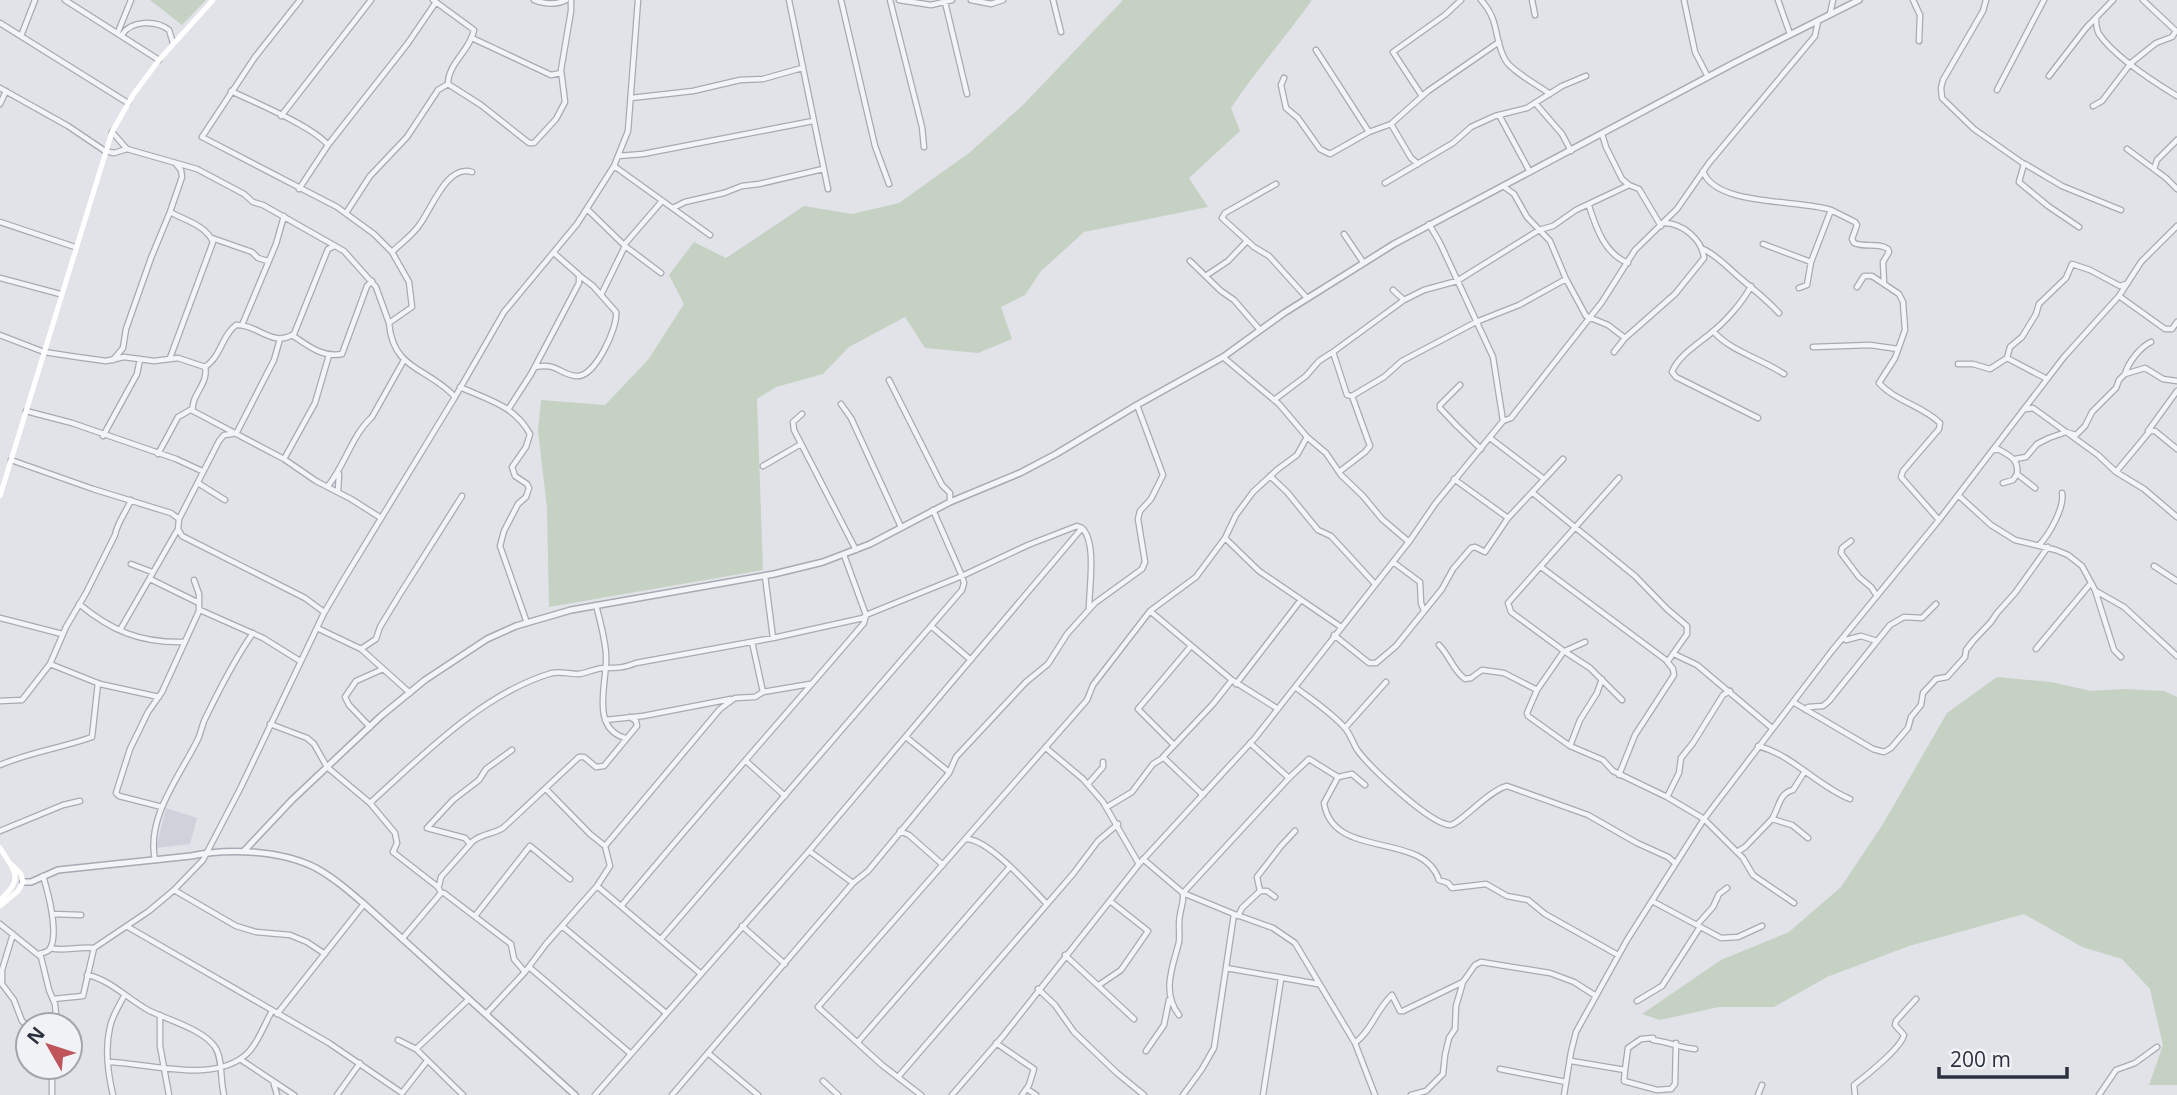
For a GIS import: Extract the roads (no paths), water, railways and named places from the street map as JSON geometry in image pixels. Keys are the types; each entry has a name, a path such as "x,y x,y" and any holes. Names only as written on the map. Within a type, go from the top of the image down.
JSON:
{"main road":[{"path":"0,496 2,480 11,460 112,132 128,103 159,60 213,0"},
{"path":"0,848 20,874 23,883 18,891 0,903"},
{"path":"0,903 16,885 9,862"}],"street":[{"path":"21,36 35,0"},
{"path":"65,0 159,60"},
{"path":"120,34 131,0"},
{"path":"300,0 202,133 203,140 217,144 346,213 374,234 392,252 411,286 413,304 409,311 389,323"},
{"path":"281,116 371,0"},
{"path":"447,84 481,105 531,144 551,126 564,107 561,73 568,0 550,3 534,0"},
{"path":"50,948 62,951 77,946 94,948 128,926 174,890 199,866 208,852 324,612 455,397 503,312 554,253 587,209 614,166 628,131 638,0"},
{"path":"789,0 828,189"},
{"path":"841,0 875,146 889,184"},
{"path":"890,0 922,127 924,147"},
{"path":"899,0 922,5 952,0"},
{"path":"971,0 992,4 1003,0"},
{"path":"1054,0 1061,32"},
{"path":"1422,96 1393,52 1445,15 1461,0"},
{"path":"1481,0 1492,13 1504,58 1550,94"},
{"path":"1532,0 1535,15"},
{"path":"1684,0 1695,52 1709,77"},
{"path":"1779,0 1790,34"},
{"path":"1830,15 1833,0"},
{"path":"244,851 292,800 370,727 410,693 487,639 527,623 596,604 765,576 856,550 933,510 1020,473 1056,454 1223,357 1307,298 1429,224 1858,0"},
{"path":"1913,0 1920,15 1919,41"},
{"path":"1986,0 1983,11 1943,80 1942,98 1975,129 2024,164 2062,187 2121,210"},
{"path":"1997,90 2044,0"},
{"path":"2049,76 2076,39 2113,0"},
{"path":"2093,106 2102,101 2131,63 2156,43 2172,37 2176,30 2143,0"},
{"path":"299,189 328,145 408,43 434,1 473,28 468,48 453,67 447,84 438,90 407,137 370,176 346,213"},
{"path":"945,2 967,94"},
{"path":"2096,18 2100,35 2161,88 2177,96"},
{"path":"1503,421 1511,418 1590,318 1635,250 1671,215 1698,177 1815,36 1818,21"},
{"path":"120,34 136,23 160,25 169,30 173,43"},
{"path":"0,33 2,24 128,103"},
{"path":"472,38 551,75 561,73"},
{"path":"1284,78 1281,85 1286,108 1298,117 1322,151 1330,154 1369,132 1391,124 1422,96 1499,42"},
{"path":"1317,50 1369,132"},
{"path":"631,98 693,91 740,80 763,79 802,68"},
{"path":"1385,183 1453,143 1471,127 1499,115 1527,108 1586,76"},
{"path":"0,88 68,126 105,151 114,153 127,149"},
{"path":"232,91 323,138 328,145"},
{"path":"0,104 6,92"},
{"path":"1536,104 1562,134 1571,151"},
{"path":"1499,115 1530,172"},
{"path":"618,156 636,156 813,121"},
{"path":"1391,124 1411,158 1418,164"},
{"path":"112,132 127,149 201,171 344,251 376,287 396,349 404,360 447,388 455,397"},
{"path":"1602,134 1622,179 1639,189 1662,224"},
{"path":"2154,169 2155,163 2177,140"},
{"path":"2127,149 2177,189"},
{"path":"113,360 122,348 151,258 170,212 182,173 176,164"},
{"path":"2024,164 2019,181 2048,206 2079,227"},
{"path":"614,166 710,235"},
{"path":"673,208 742,186 823,169"},
{"path":"392,252 420,225 450,177 461,171 472,172"},
{"path":"1703,172 1705,178"},
{"path":"1698,177 1748,198 1811,205 1831,210 1855,222 1857,225 1852,239 1854,243 1880,245 1888,249 1883,262 1884,284"},
{"path":"1276,184 1222,215 1223,220 1269,256 1307,298"},
{"path":"1274,400 1306,376 1319,361 1404,300 1424,290 1458,281 1539,230 1553,226 1576,210 1629,185"},
{"path":"1503,186 1514,194 1527,217 1550,242 1584,313 1625,338"},
{"path":"601,295 624,246 662,201"},
{"path":"1589,206 1602,239 1616,258 1628,263"},
{"path":"587,209 624,246 661,273"},
{"path":"1799,288 1807,285 1811,262 1831,210"},
{"path":"170,212 198,226 211,237 268,261"},
{"path":"1671,215 1674,223 1691,234 1703,249 1751,286 1779,313"},
{"path":"242,325 276,244 284,216"},
{"path":"0,222 75,247"},
{"path":"1662,224 1674,223"},
{"path":"952,1095 1141,862 1203,796 1278,709 1409,542 1454,479 1503,421 1494,362 1429,224"},
{"path":"1564,1095 1576,1032 1618,955 1703,819 2047,379 2119,296 2141,262 2177,226"},
{"path":"1344,233 1363,262"},
{"path":"170,358 211,250 211,237"},
{"path":"1207,275 1228,261 1247,241"},
{"path":"1763,244 1811,262"},
{"path":"0,335 44,352 113,360 170,358 205,367 212,363 231,328 236,324 274,339 292,335 306,309 328,249 335,246"},
{"path":"1703,249 1704,258"},
{"path":"534,367 548,364 576,376 590,371 611,335 617,315 601,295 554,253"},
{"path":"1614,352 1625,338 1675,294 1710,253"},
{"path":"1190,261 1234,300 1260,330"},
{"path":"2007,358 2010,347 2022,337 2039,304 2066,278 2072,264 2120,286 2127,284"},
{"path":"509,408 576,291 579,275"},
{"path":"1857,288 1866,275 1872,276 1899,294 1903,302 1905,327 1891,366 1879,383 1937,420 1940,426 1901,477 1939,520"},
{"path":"0,278 60,294"},
{"path":"1352,397 1384,377 1402,361 1476,322 1519,305 1566,279"},
{"path":"292,335 320,353 340,355 345,351 364,294 372,281"},
{"path":"1751,286 1713,331 1685,355 1671,372 1758,418"},
{"path":"1393,290 1404,300"},
{"path":"2119,296 2165,329 2172,329 2177,322"},
{"path":"1713,331 1724,341 1784,374"},
{"path":"235,434 274,360 280,339"},
{"path":"2015,459 2026,457 2037,444 2066,432 2076,435 2081,431 2092,412 2116,388 2132,360 2151,342"},
{"path":"1813,347 1870,345 1898,349"},
{"path":"1333,352 1347,395 1352,397 1370,446 1339,472"},
{"path":"284,459 309,416 330,355"},
{"path":"1223,357 1274,400 1307,437 1326,453 1339,472 1382,519 1409,542"},
{"path":"1958,364 1973,364 1990,369 2000,360 2007,358 2047,379"},
{"path":"103,436 137,374 140,359"},
{"path":"328,486 339,473 404,360"},
{"path":"192,409 205,378 205,367"},
{"path":"2125,374 2145,368 2163,379 2177,381"},
{"path":"889,380 942,485 950,493 950,502"},
{"path":"1460,385 1440,408 1481,449"},
{"path":"460,387 509,408 530,434 526,447 512,467 515,476 529,486 526,497 518,503 504,531 500,546 527,623"},
{"path":"2116,472 2177,391"},
{"path":"2032,401 2033,408"},
{"path":"841,404 851,418 901,527"},
{"path":"676,1094 853,883 868,871 949,773 956,757 1026,682 1048,664 1067,634 1089,609 1140,571 1145,562 1138,519 1140,511 1151,499 1163,475 1137,405"},
{"path":"2026,409 2033,408 2098,455 2116,472 2144,489 2177,517"},
{"path":"192,409 226,432 284,459 316,481 338,491 381,518"},
{"path":"158,454 178,416 192,409"},
{"path":"26,411 72,423 202,471"},
{"path":"802,414 793,422 801,444 856,550"},
{"path":"1504,414 1511,418"},
{"path":"2148,431 2155,431 2177,449"},
{"path":"120,630 178,529 179,519 202,471 226,432"},
{"path":"921,1095 818,1007 1087,700 1093,685 1150,611 1196,577 1225,538 1240,510 1270,476 1297,455 1307,437"},
{"path":"1490,438 1544,479"},
{"path":"763,466 801,444"},
{"path":"1989,456 1998,449 2015,459 2017,474 2013,480 2003,483"},
{"path":"1334,635 1368,663 1374,664 1396,646 1442,589 1453,569 1473,547 1485,552 1508,518 1563,459"},
{"path":"11,460 171,513 179,519"},
{"path":"338,491 339,473"},
{"path":"2017,474 2035,488"},
{"path":"1270,476 1318,530 1331,536 1375,584"},
{"path":"1619,478 1507,606 1511,612 1601,678 1622,700"},
{"path":"1454,479 1508,518"},
{"path":"198,483 225,500"},
{"path":"1533,493 1636,576 1687,626 1687,634 1668,661"},
{"path":"2039,546 2062,507 2062,493"},
{"path":"1958,495 1991,525 2015,540 2048,547 2077,561 2095,590 2109,637 2115,652 2121,657"},
{"path":"361,649 376,639 380,627 462,496"},
{"path":"0,701 22,700 50,664 62,634 131,500"},
{"path":"662,939 962,590 962,576 933,510"},
{"path":"370,803 471,716 505,694 554,673 579,674 605,668 618,669 636,663 773,638 863,618 1077,526 1088,534 1092,550 1089,609"},
{"path":"595,1095 809,850 1082,528"},
{"path":"178,529 185,537 305,598 324,612"},
{"path":"1225,538 1259,571 1341,627"},
{"path":"1851,541 1844,545 1841,553 1858,577 1877,596"},
{"path":"1793,702 1873,750 1884,752 1891,748 1908,728 1911,717 1921,705 1923,693 1936,679 1947,677 1965,657 1966,650 1992,622 2048,547"},
{"path":"622,905 864,623 866,615 844,555"},
{"path":"1393,562 1420,582 1424,611"},
{"path":"131,564 199,603"},
{"path":"2154,566 2177,582"},
{"path":"1541,567 1589,604 1622,625 1668,661 1673,669 1674,674 1635,735 1619,775"},
{"path":"765,576 773,638"},
{"path":"162,807 116,793 130,749 148,712 159,697 200,610 194,580"},
{"path":"2036,649 2091,583"},
{"path":"2095,590 2124,607 2177,656"},
{"path":"1107,807 1132,792 1153,764 1174,746 1234,682 1300,601"},
{"path":"79,604 105,625 149,640 184,642"},
{"path":"596,604 607,657 604,720 608,728 626,739"},
{"path":"1806,710 1808,707 1823,706 1829,701 1891,625 1904,617 1922,618 1936,604"},
{"path":"200,610 253,633 300,661"},
{"path":"1150,611 1234,682 1278,709"},
{"path":"0,618 62,634"},
{"path":"931,626 971,660"},
{"path":"317,628 361,649 410,693"},
{"path":"155,860 153,838 162,807 197,743 204,721 237,655 253,633"},
{"path":"1843,638 1846,640 1861,636 1877,641"},
{"path":"752,642 763,692"},
{"path":"1585,642 1564,651 1537,690 1528,716 1570,746 1603,760 1619,775 1667,797 1703,819 1737,852 1755,877 1794,903"},
{"path":"1439,645 1449,656 1452,667 1465,678 1471,678 1482,670 1499,671 1537,690"},
{"path":"1174,746 1138,709 1191,646"},
{"path":"1674,654 1697,665 1772,729"},
{"path":"50,664 98,683 159,697"},
{"path":"370,727 345,697 356,681 383,669"},
{"path":"1570,746 1580,720 1597,693 1601,678"},
{"path":"1345,728 1386,682"},
{"path":"0,765 21,756 92,737 98,683"},
{"path":"604,720 630,718 755,696 763,692 812,683"},
{"path":"1295,687 1345,728 1360,753 1410,802 1449,825 1455,824 1480,801 1507,786 1588,815 1675,863"},
{"path":"1667,797 1679,773 1681,758 1723,695 1730,691"},
{"path":"605,846 720,709 733,699"},
{"path":"717,702 720,709"},
{"path":"441,893 441,877 470,844 479,837 493,834 503,828 579,757 584,757 596,767 604,766 637,726 636,721 630,718"},
{"path":"270,724 307,738 314,744 327,767 370,803 395,833 397,843 393,852 439,887"},
{"path":"906,737 949,773"},
{"path":"1250,743 1289,778"},
{"path":"1758,746 1770,749 1850,799"},
{"path":"1046,748 1088,784 1107,807 1141,862 1183,893 1273,928 1295,943 1355,1043 1375,1095"},
{"path":"470,844 465,838 427,828 453,800 479,780 486,769 512,750"},
{"path":"1163,757 1203,796"},
{"path":"1146,1051 1164,1025 1170,996 1172,961 1180,938 1183,893 1309,759 1338,777 1352,774 1365,785"},
{"path":"746,761 785,796"},
{"path":"1088,784 1104,767 1103,762"},
{"path":"1737,852 1772,819 1779,801 1787,792 1793,790 1805,771"},
{"path":"1338,777 1324,803 1335,825 1347,834 1375,845 1417,855 1435,872 1439,880 1448,883 1452,888 1486,884 1507,896 1528,900 1545,914 1618,955"},
{"path":"486,1014 597,886 610,866 605,846 546,789"},
{"path":"0,831 64,804 80,801"},
{"path":"1772,819 1792,825 1808,838"},
{"path":"898,1077 1098,841 1118,824"},
{"path":"901,831 943,865"},
{"path":"1260,891 1257,877 1296,831"},
{"path":"966,839 973,839 1047,904"},
{"path":"475,916 530,846 570,879"},
{"path":"809,850 853,883"},
{"path":"23,883 76,867 208,852 244,851 314,867 339,882 365,904 575,1095"},
{"path":"858,1042 1009,868"},
{"path":"39,954 50,948 53,924 43,875"},
{"path":"597,886 700,973"},
{"path":"1637,1002 1662,986 1719,894 1727,887"},
{"path":"174,890 236,926 256,932 279,933 299,938 325,954"},
{"path":"1182,1095 1212,1052 1236,915 1260,891 1267,891 1275,897"},
{"path":"441,893 511,944 514,959 631,1054"},
{"path":"402,939 441,893"},
{"path":"1099,985 1121,970 1149,931 1110,901"},
{"path":"1652,901 1724,939 1738,937 1762,926"},
{"path":"108,1062 201,1070 220,1068 240,1059 365,904"},
{"path":"52,914 81,915"},
{"path":"0,925 39,954 57,1011"},
{"path":"128,926 360,1063 401,1094 427,1061"},
{"path":"562,926 666,1013"},
{"path":"742,926 785,964"},
{"path":"13,934 3,968 2,984 18,1011"},
{"path":"53,999 82,996 85,993 94,948"},
{"path":"1065,955 1134,1019"},
{"path":"1411,1095 1426,1091 1443,1074 1449,1038 1455,1029 1456,1006 1462,982 1475,965 1489,962 1558,976 1584,987 1596,996"},
{"path":"1226,968 1318,984"},
{"path":"87,975 100,979 124,996 175,1020 211,1042 217,1051 224,1095"},
{"path":"1263,1095 1282,979"},
{"path":"1355,1043 1367,1033 1374,1018 1392,995 1398,1008 1403,1011 1462,982"},
{"path":"1038,989 1055,1005 1074,1032 1144,1095"},
{"path":"113,1095 108,1062 110,1026 124,996"},
{"path":"1170,996 1179,1015"},
{"path":"416,1049 469,999"},
{"path":"1855,1095 1854,1086 1903,1040 1904,1035 1895,1025 1896,1021 1916,999"},
{"path":"160,1015 158,1027 169,1095"},
{"path":"1676,1043 1675,1084 1671,1089 1657,1090 1624,1081 1626,1053 1631,1044 1641,1039 1653,1038 1653,1041 1676,1043 1695,1049"},
{"path":"398,1040 416,1049 463,1095"},
{"path":"996,1043 1034,1069 1022,1095"},
{"path":"2099,1095 2116,1070 2135,1063 2157,1047"},
{"path":"708,1053 758,1095"},
{"path":"240,1059 294,1095"},
{"path":"1571,1061 1625,1070"},
{"path":"337,1095 360,1063"},
{"path":"1500,1069 1566,1082"},
{"path":"272,1081 277,1095"},
{"path":"823,1081 838,1095"},
{"path":"1758,1095 1762,1085"},
{"path":"1027,1089 1036,1095"}]}
